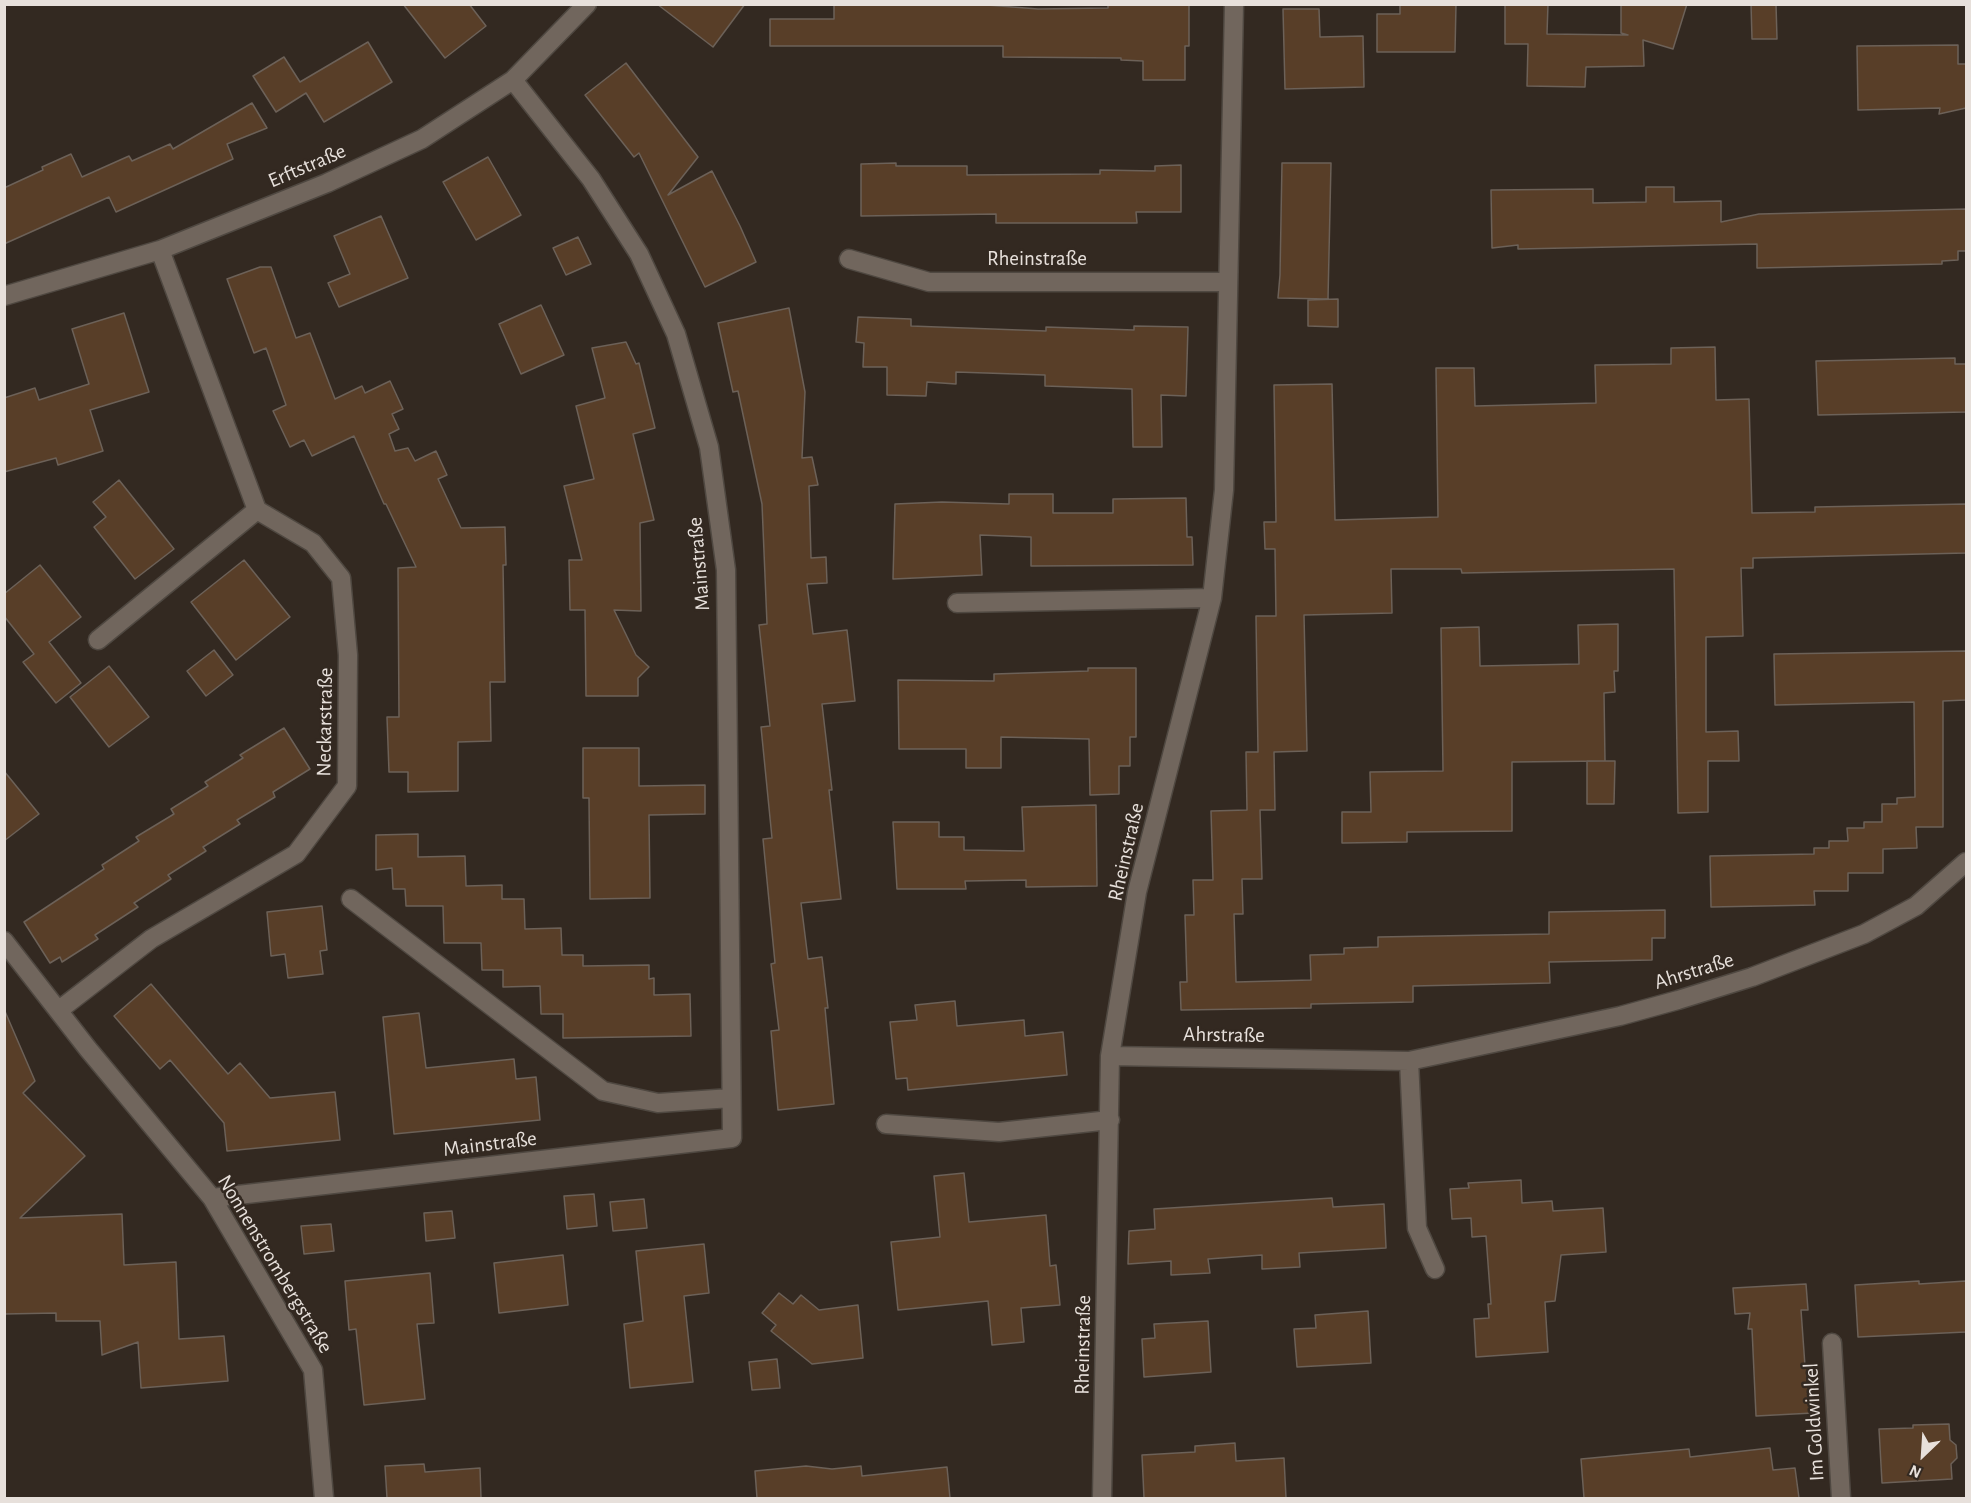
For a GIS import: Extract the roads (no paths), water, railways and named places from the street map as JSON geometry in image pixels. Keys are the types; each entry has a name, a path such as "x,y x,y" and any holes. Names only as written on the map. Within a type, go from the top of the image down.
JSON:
{"street":[{"name":"Erftstraße","path":"4,296 160,250 327,183 422,139 513,80 587,4"},
{"name":"Rheinstraße","path":"1102,1498 1110,1056 1137,892 1212,598 1224,490 1234,4"},
{"name":"Mainstraße","path":"212,1198 732,1138 726,570 709,447 676,334 639,254 591,179 513,80"},
{"path":"98,640 257,510 160,250"},
{"name":"Rheinstraße","path":"849,259 929,282 1228,282"},
{"name":"Neckarstraße","path":"59,1010 152,939 296,854 347,786 348,656 341,578 313,543 257,510"},
{"path":"957,603 1212,598"},
{"name":"Ahrstraße","path":"1110,1056 1409,1061 1620,1016 1752,976 1864,934 1916,906 1966,862"},
{"path":"351,899 603,1091 658,1102 731,1098"},
{"name":"Nonnenstrombergstraße","path":"4,941 87,1049 212,1198 314,1371 324,1498"},
{"path":"1409,1061 1417,1228 1435,1269"},
{"path":"886,1124 999,1132 1110,1120"},
{"name":"Im Goldwinkel","path":"1832,1343 1841,1498"}]}
